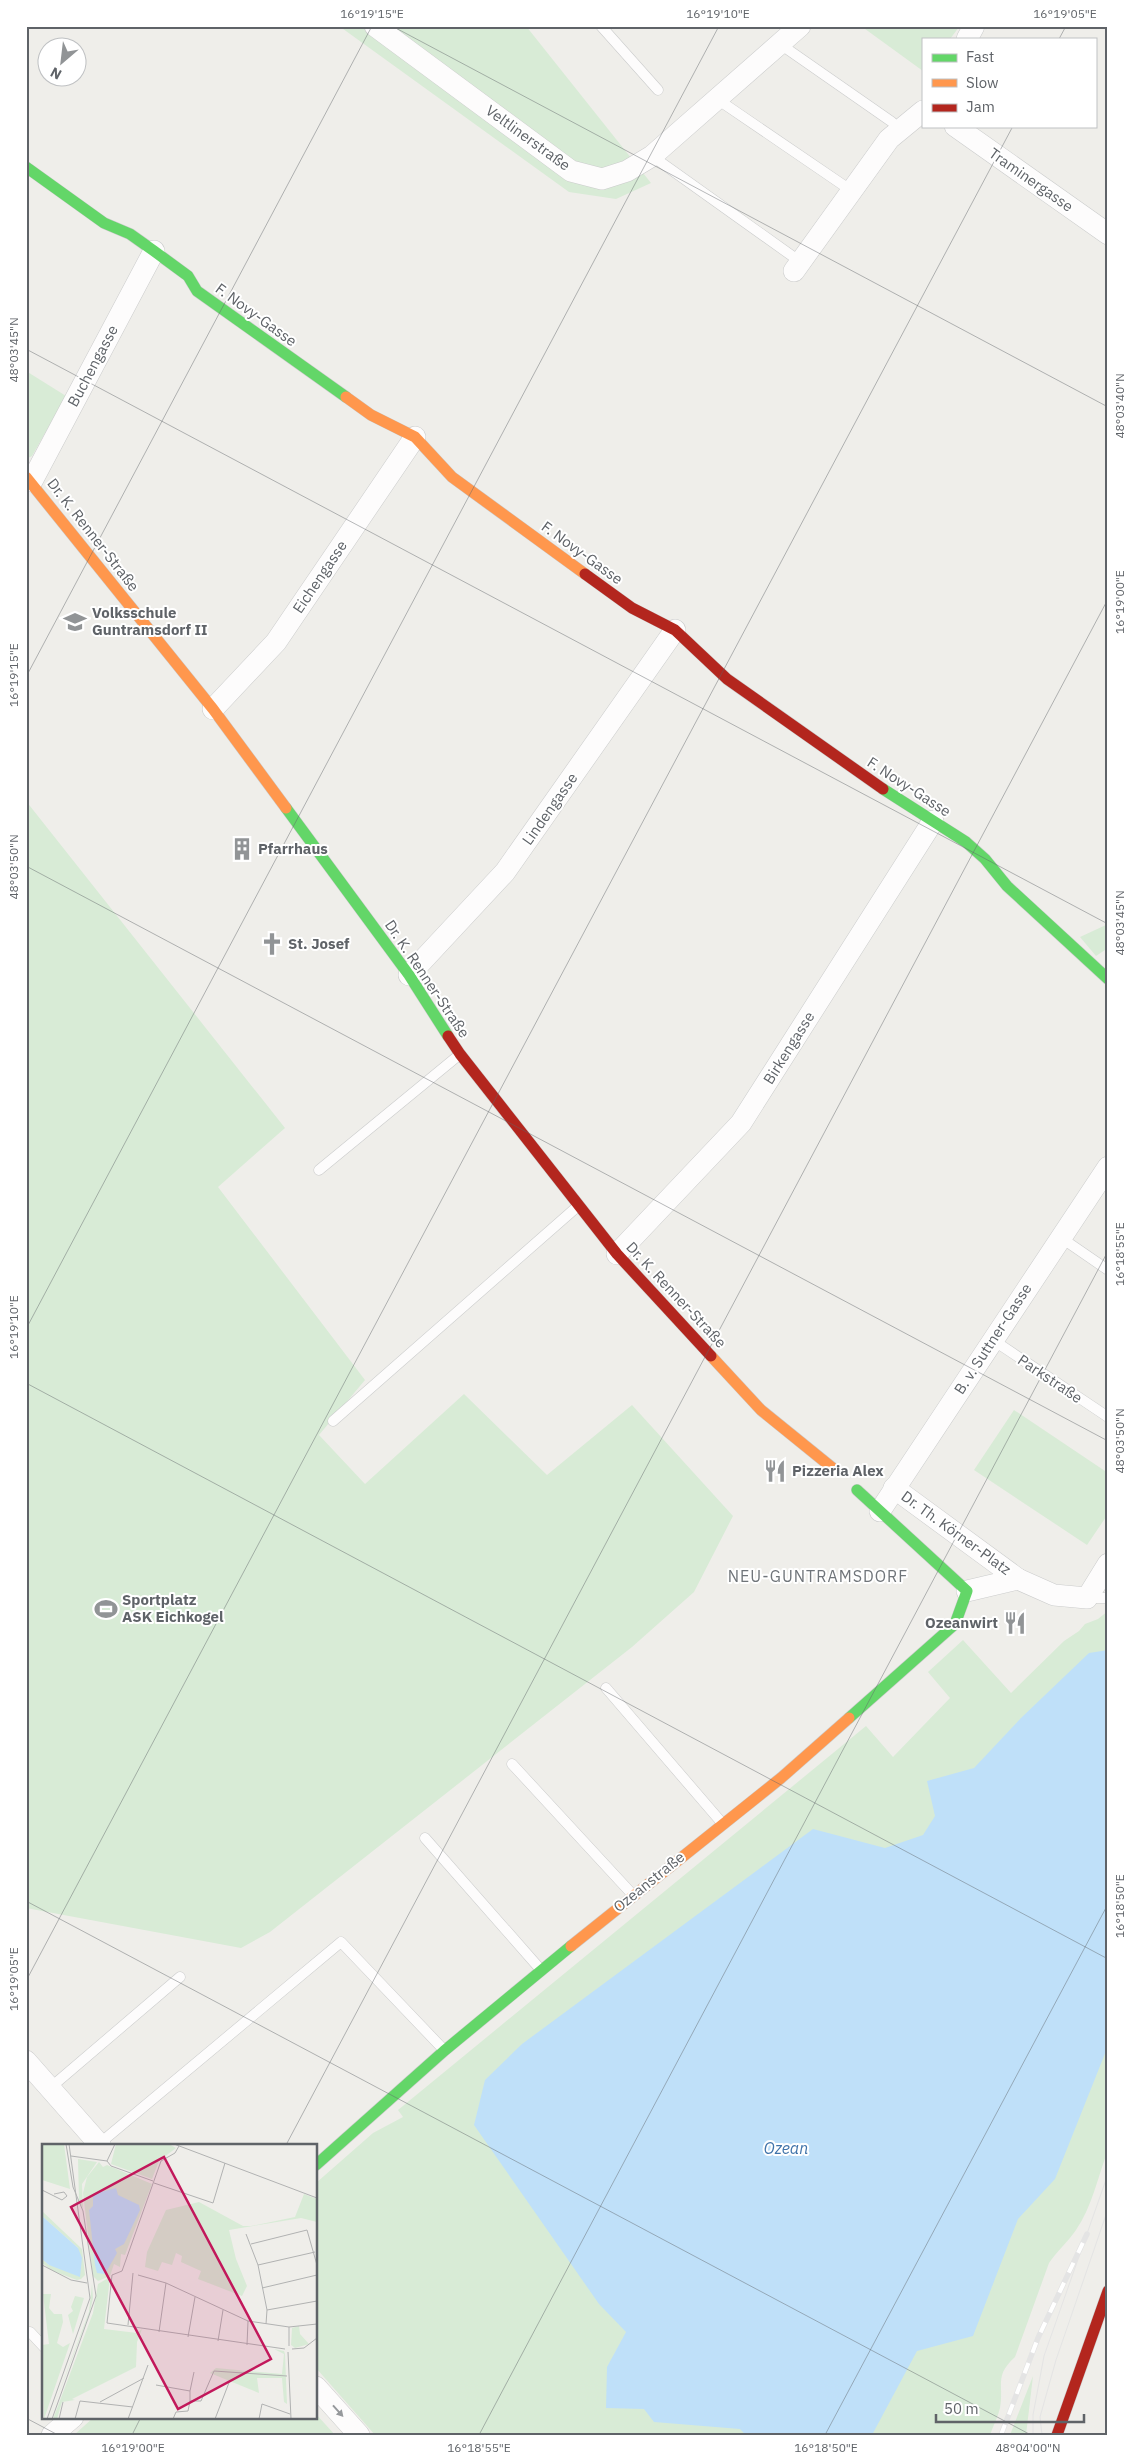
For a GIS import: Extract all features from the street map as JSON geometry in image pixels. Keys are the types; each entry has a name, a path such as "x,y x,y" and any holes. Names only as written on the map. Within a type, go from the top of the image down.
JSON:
{"street":[{"name":"Veltlinerstraße","path":"375,26 571,171 602,179 628,172 652,156 800,26"},
{"path":"968,38 974,26"},
{"path":"795,264 889,139 922,112"},
{"name":"Traminergasse","path":"958,128 1108,234"},
{"name":"F. Novy-Gasse","path":"26,167 104,223 130,234 154,251 188,276 197,291 371,415 415,437 452,477 632,608 675,630 727,678 884,790 966,842 985,858 1007,886 1108,979"},
{"name":"Buchengasse","path":"29,479 154,251"},
{"name":"Eichengasse","path":"213,709 276,642 415,437"},
{"name":"Dr. K. Renner-Straße","path":"29,479 213,709 409,975 460,1054 617,1254 761,1410 835,1470"},
{"name":"Lindengasse","path":"409,975 506,872 675,630"},
{"name":"Birkengasse","path":"617,1254 741,1122 933,820"},
{"name":"B. v. Suttner-Gasse","path":"880,1511 1108,1167"},
{"name":"Dr. Th. Körner-Platz","path":"894,1488 1018,1579"},
{"path":"857,1490 880,1511"},
{"name":"Dr. Th. Körner-Platz","path":"880,1511 967,1590"},
{"path":"967,1590 1018,1579 1054,1595 1097,1598 1108,1564"},
{"name":"Ozeanstraße","path":"318,2162 444,2051 633,1895 781,1778 955,1624 967,1590"},
{"path":"26,2061 99,2144"},
{"path":"1057,2435 1108,2291"},
{"path":"318,2389 359,2435"},
{"path":"52,2435 72,2418"}],"lane":[{"path":"601,26 658,90"},
{"path":"780,44 892,122"},
{"path":"717,99 846,187"},
{"path":"652,156 795,264"},
{"path":"319,1170 460,1054"},
{"path":"333,1422 579,1205"},
{"path":"1060,1237 1108,1270"},
{"name":"Parkstraße","path":"993,1340 1108,1417"},
{"path":"606,1688 723,1823"},
{"path":"512,1764 633,1895"},
{"path":"425,1838 542,1971"},
{"path":"99,2144 342,1942 444,2051"},
{"path":"50,2088 180,1977"},
{"path":"30,2332 42,2345"}],"green space":[{"path":"339,26 526,26 651,183 616,199 569,192"},
{"path":"861,26 958,26 951,38 922,38 922,70"},
{"path":"26,371 66,396 32,456 26,459"},
{"path":"26,801 285,1128 218,1187 365,1380 319,1435 365,1484 464,1394 547,1475 632,1405 733,1516 694,1592 632,1647 270,1932 241,1948 26,1908"},
{"path":"1108,924 1108,948 1096,956 1080,937"},
{"path":"1014,1410 1108,1473 1108,1514 1087,1545 974,1470"},
{"name":"Ozean","path":"1108,1611 1108,2150 1082,2221 1049,2263 1015,2357 1004,2370 1001,2381 1000,2408 990,2435 375,2435 318,2370 318,2181 373,2133 403,2117 398,2110 866,1726 893,1757 950,1698 928,1672 963,1640 1011,1693 1064,1641 1079,1631 1085,1624 1098,1619"},
{"path":"1033,2376 1026,2435 1010,2435"},
{"path":"318,2416 335,2435 74,2435 93,2418 318,2418"}],"water":[{"name":"Ozean","path":"1108,1650 1108,2046 1055,2179 1018,2219 973,2336 917,2351 872,2435 746,2435 740,2429 654,2422 644,2409 606,2408 607,2367 626,2332 599,2304 474,2125 485,2080 522,2044 813,1829 885,1848 923,1835 935,1816 927,1781 974,1768 1021,1718 1089,1653"}],"tram line":[{"path":"1033,2435 1033,2415 1044,2356 1108,2174"},
{"path":"1042,2435 1040,2417 1056,2360 1108,2209"}],"railway":[{"path":"1001,2435 1038,2338 1087,2234"}],"traffic: fast":[{"path":"26,167 104,223 130,234 154,251 188,276 197,291 346,397"},
{"path":"883,789 966,842 985,859 1007,886 1108,979"},
{"path":"286,808 409,975 448,1036"},
{"path":"849,1718 955,1624 967,1591 857,1490"},
{"path":"318,2163 444,2051 571,1946"}],"traffic: slow":[{"path":"346,397 371,415 415,437 452,477 585,574"},
{"path":"26,477 213,709 286,808"},
{"path":"711,1356 761,1410 835,1470"},
{"path":"571,1946 781,1778 849,1718"}],"traffic: jam":[{"path":"585,574 632,608 675,630 727,679 883,789"},
{"path":"448,1036 460,1054 617,1254 711,1356"},
{"path":"1057,2435 1108,2291"}],"place":[{"name":"Volksschule Guntramsdorf II","path":"75,622"},
{"name":"Pfarrhaus","path":"242,849"},
{"name":"St. Josef","path":"272,944"},
{"name":"Pizzeria Alex","path":"775,1471"},
{"name":"Sportplatz ASK Eichkogel","path":"106,1609"},
{"name":"Ozeanwirt","path":"1015,1623"}],"district":[{"name":"NEU-GUNTRAMSDORF","path":"818,1576"}]}
